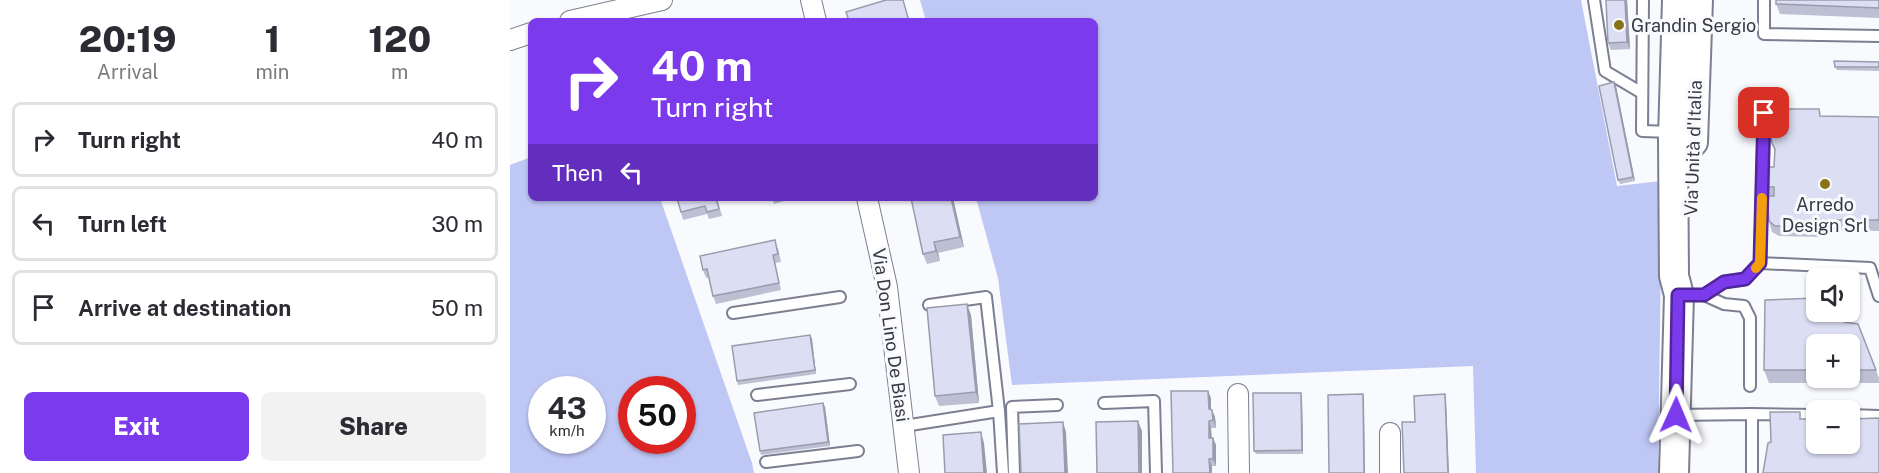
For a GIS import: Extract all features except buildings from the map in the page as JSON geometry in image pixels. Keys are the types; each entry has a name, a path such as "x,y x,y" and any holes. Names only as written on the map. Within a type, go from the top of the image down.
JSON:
{"main road":[{"name":"Via Unità d'Italia","path":"1677,0 1674,276 1691,295"},
{"name":"Via Unità d'Italia","path":"1674,473 1676,415 1691,295 1687,276 1698,0"}],"street":[{"path":"583,18 662,0"},
{"path":"811,0 815,18"},
{"path":"510,40 528,34"},
{"name":"Via Don Lino De Biasi","path":"868,201 887,287 909,473"},
{"path":"1238,394 1239,473"},
{"path":"1390,433 1390,473"}],"lane":[{"path":"1594,0 1605,71 1642,93"},
{"path":"1643,0 1642,131 1674,132"},
{"path":"1764,0 1764,34 1879,36"},
{"path":"1691,295 1724,282 1745,279 1760,263 1764,113"},
{"path":"1760,263 1870,268 1879,296"},
{"path":"1691,295 1724,304 1744,306 1750,318 1750,386"},
{"path":"733,313 840,297"},
{"path":"929,305 986,297 999,411 1003,473"},
{"path":"757,395 850,384"},
{"path":"1104,403 1154,401 1156,473"},
{"path":"1014,473 1011,407 1057,405"},
{"path":"904,426 999,411"},
{"path":"1752,414 1752,473"},
{"path":"1676,415 1806,415"},
{"path":"1860,415 1879,416"},
{"path":"766,462 858,451"}],"shaded area":[{"path":"920,0 1581,0 1617,186 1662,181 1658,473 1476,473 1473,366 1012,385 998,278 977,201 1098,201 1098,18 925,18"},
{"path":"528,158 528,201 661,201 754,473 510,473 510,165"}],"slow traffic":[{"path":"1756,268 1760,263 1762,198"}],"place":[{"name":"Grandin Sergio","path":"1619,25"},
{"name":"Arredo Design Srl","path":"1825,184"}],"route":[{"path":"1676,415 1678,295 1704,295 1724,282 1745,279 1760,263 1764,113"}]}
